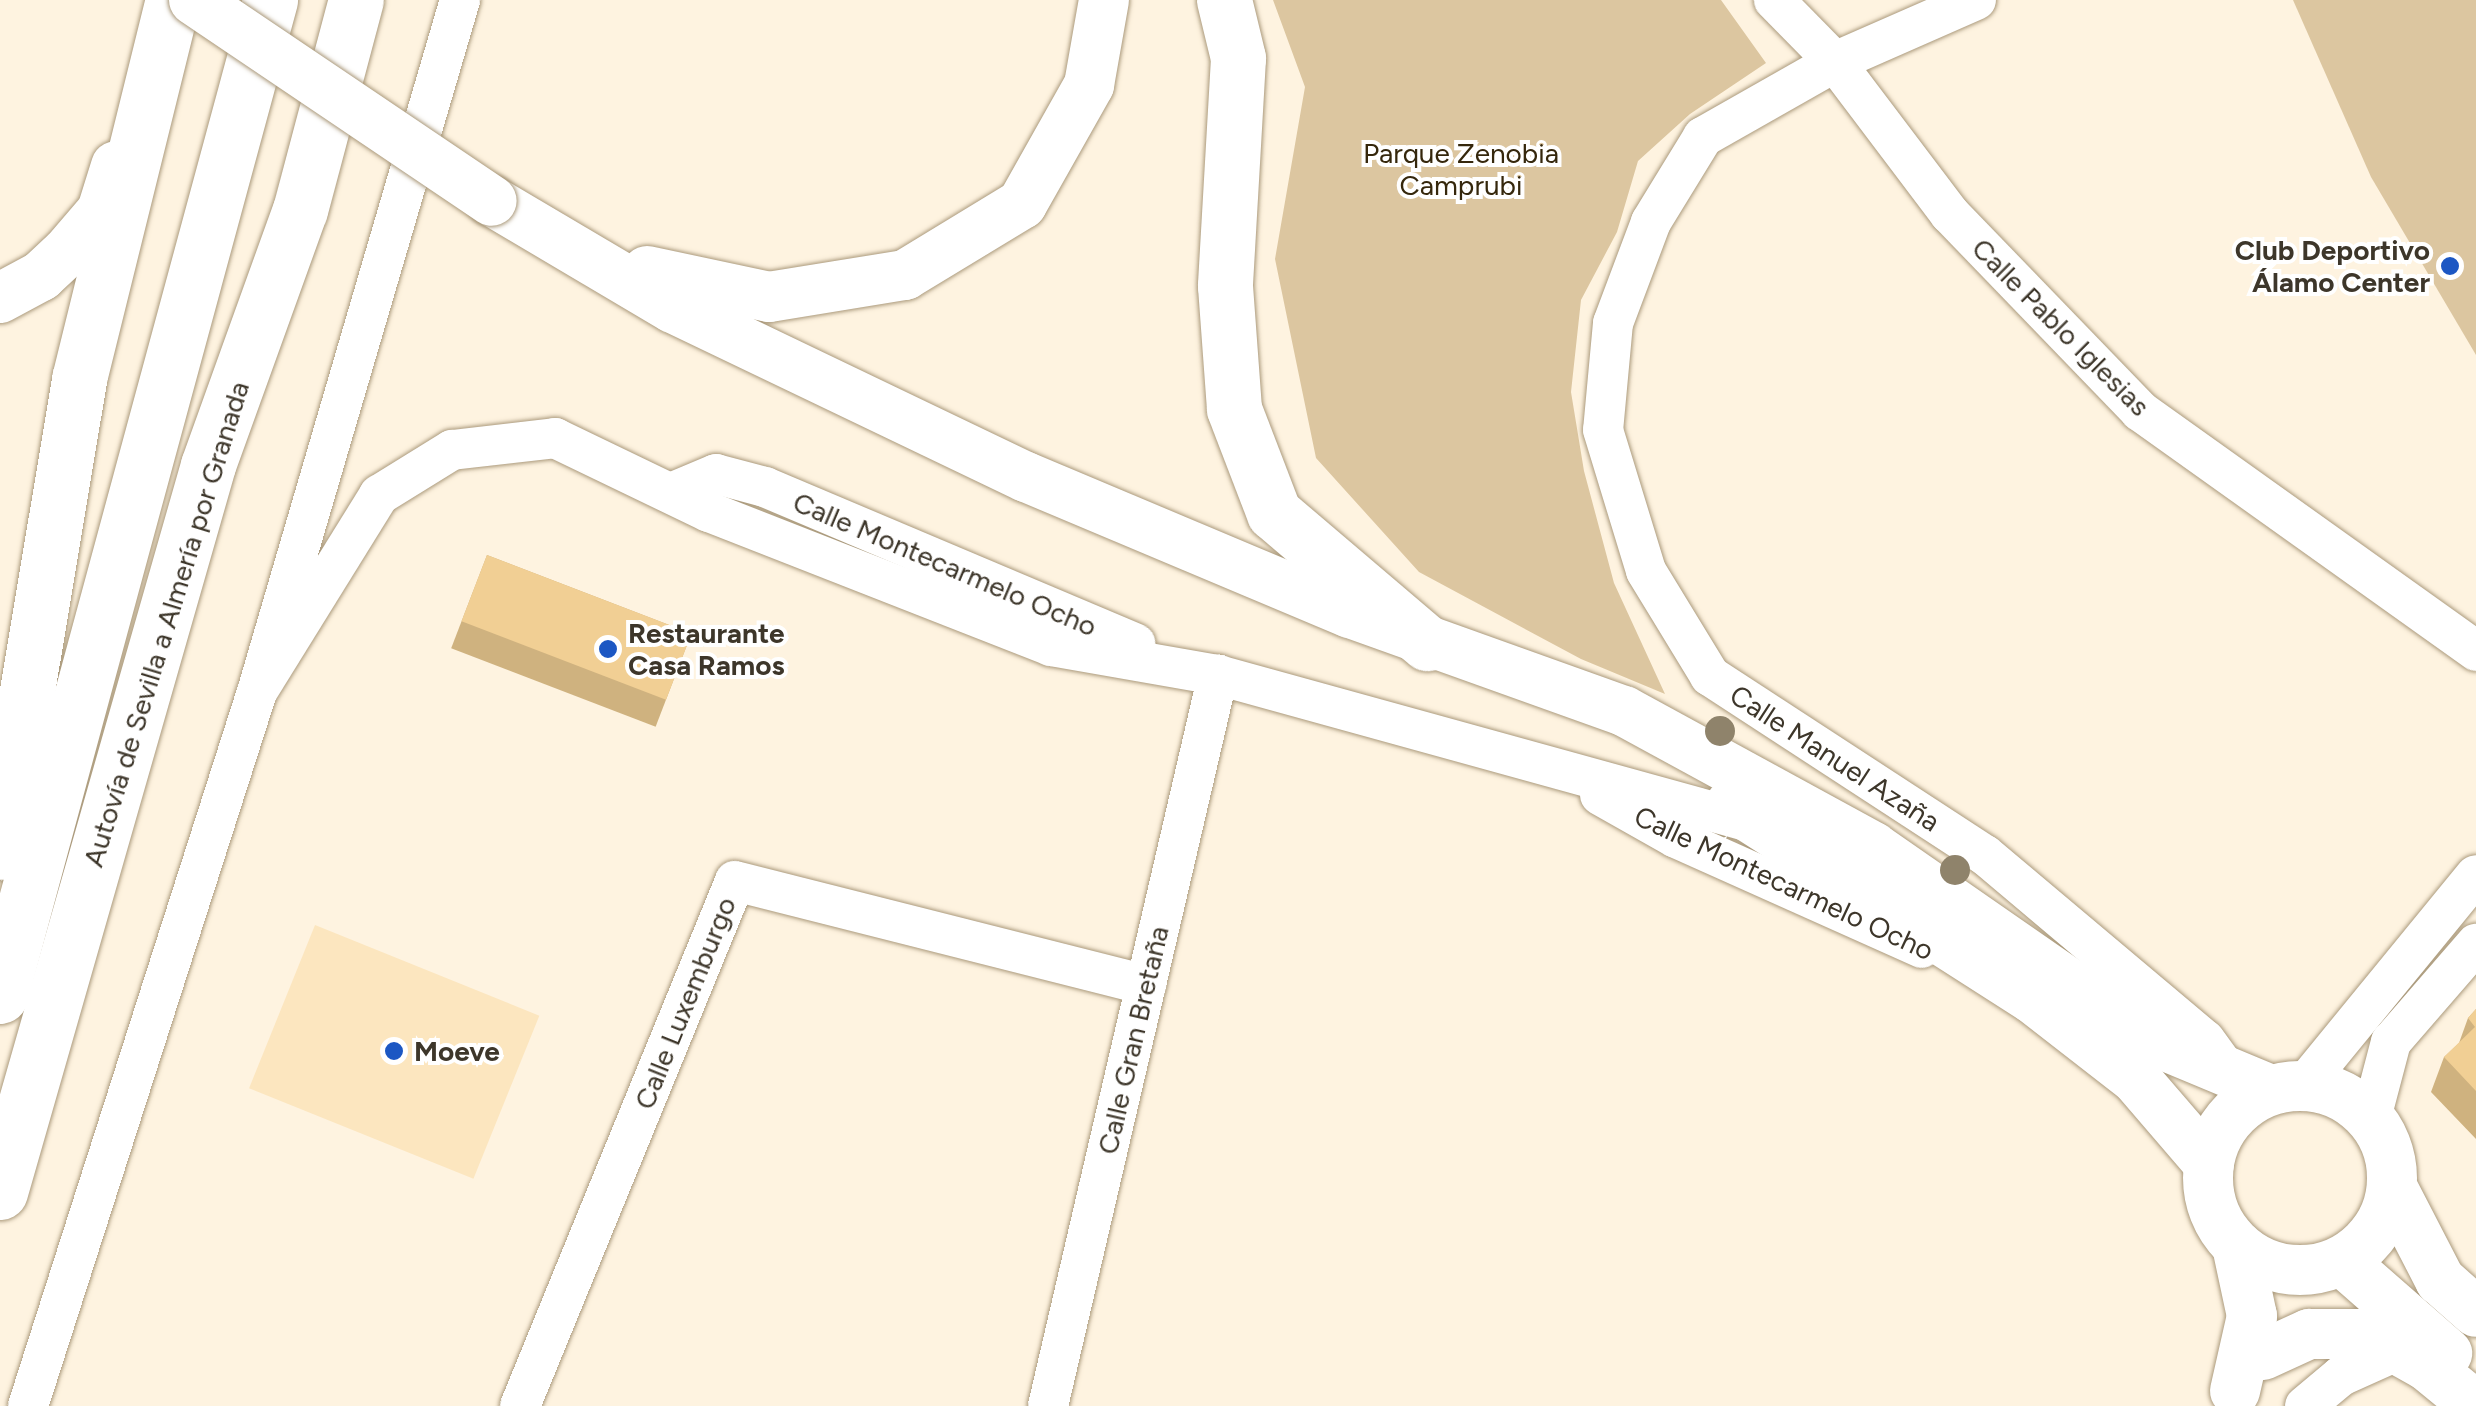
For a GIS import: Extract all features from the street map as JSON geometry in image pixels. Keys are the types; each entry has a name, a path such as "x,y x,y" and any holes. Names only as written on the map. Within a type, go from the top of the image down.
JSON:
{"highway":[{"path":"0,852 79,379 172,0"},
{"name":"Autovía de Sevilla a Almería por Granada","path":"0,1192 208,465 300,210 356,0"},
{"path":"1224,0 1238,58 1225,286 1234,410 1274,512 1428,643"},
{"name":"Autovía de Sevilla a Almería por Granada","path":"0,996 263,23"}],"main road":[{"path":"0,298 41,276 102,211 172,0"},
{"path":"194,0 492,200 674,308 1026,477 1428,643 1624,711 1874,847 2151,1040 2225,1068 2352,1101 2370,1118 2391,1162 2392,1187 2375,1229 2327,1265 2242,1384"},
{"path":"492,200 664,279 769,297 905,275 1022,204 1089,85 1104,0"},
{"path":"1506,673 1767,826 2032,998 2136,1080 2209,1164"},
{"path":"2242,1384 2252,1316 2238,1246 2210,1194 2209,1164 2230,1118 2288,1087"},
{"path":"2392,1187 2440,1280 2476,1312"},
{"path":"2238,1246 2285,1269 2327,1265 2476,1379"},
{"path":"2242,1384 2309,1334 2370,1334 2476,1406"}],"street":[{"path":"28,1406 258,692 460,0"},
{"name":"Calle Pablo Iglesias","path":"1774,0 1836,62 1950,214 2140,411 2476,651"},
{"name":"Calle Manuel Azaña","path":"1976,0 1836,62 1703,137 1651,222 1613,323 1602,430 1646,572 1710,676 1984,855 2206,1040 2225,1068"},
{"name":"Calle Montecarmelo Ocho","path":"258,692 379,495 452,450 555,438 671,494 1051,646 1218,674 1767,826 1874,847"},
{"name":"Calle Gran Bretaña","path":"1048,1406 1218,674"},
{"name":"Calle Montecarmelo Ocho","path":"1540,761 1676,838 2032,998"},
{"path":"2288,1087 2476,875"},
{"name":"Calle Luxemburgo","path":"520,1406 735,881 1146,985"},
{"path":"2370,1118 2390,1042 2476,944"},
{"path":"2305,1406 2341,1376 2398,1350"}],"shaded area":[{"name":"Moeve","path":"315,925 539,1016 473,1179 249,1088"}],"green space":[{"name":"Parque Zenobia Camprubi","path":"1273,0 1721,0 1766,63 1690,114 1638,161 1617,232 1581,300 1571,392 1584,471 1614,583 1665,694 1581,659 1419,572 1316,458 1275,259 1305,87"},
{"name":"Club Deportivo Álamo Center","path":"2293,0 2476,0 2476,355 2371,177"}],"building":[{"path":"487,555 691,633 666,700 462,621"},
{"path":"2476,1009 2476,1091 2444,1057 2475,1027 2468,1018"}],"place":[{"name":"Club Deportivo Álamo Center","path":"2450,266"},
{"name":"Restaurante Casa Ramos","path":"608,649"},
{"name":"Moeve","path":"394,1051"}]}
